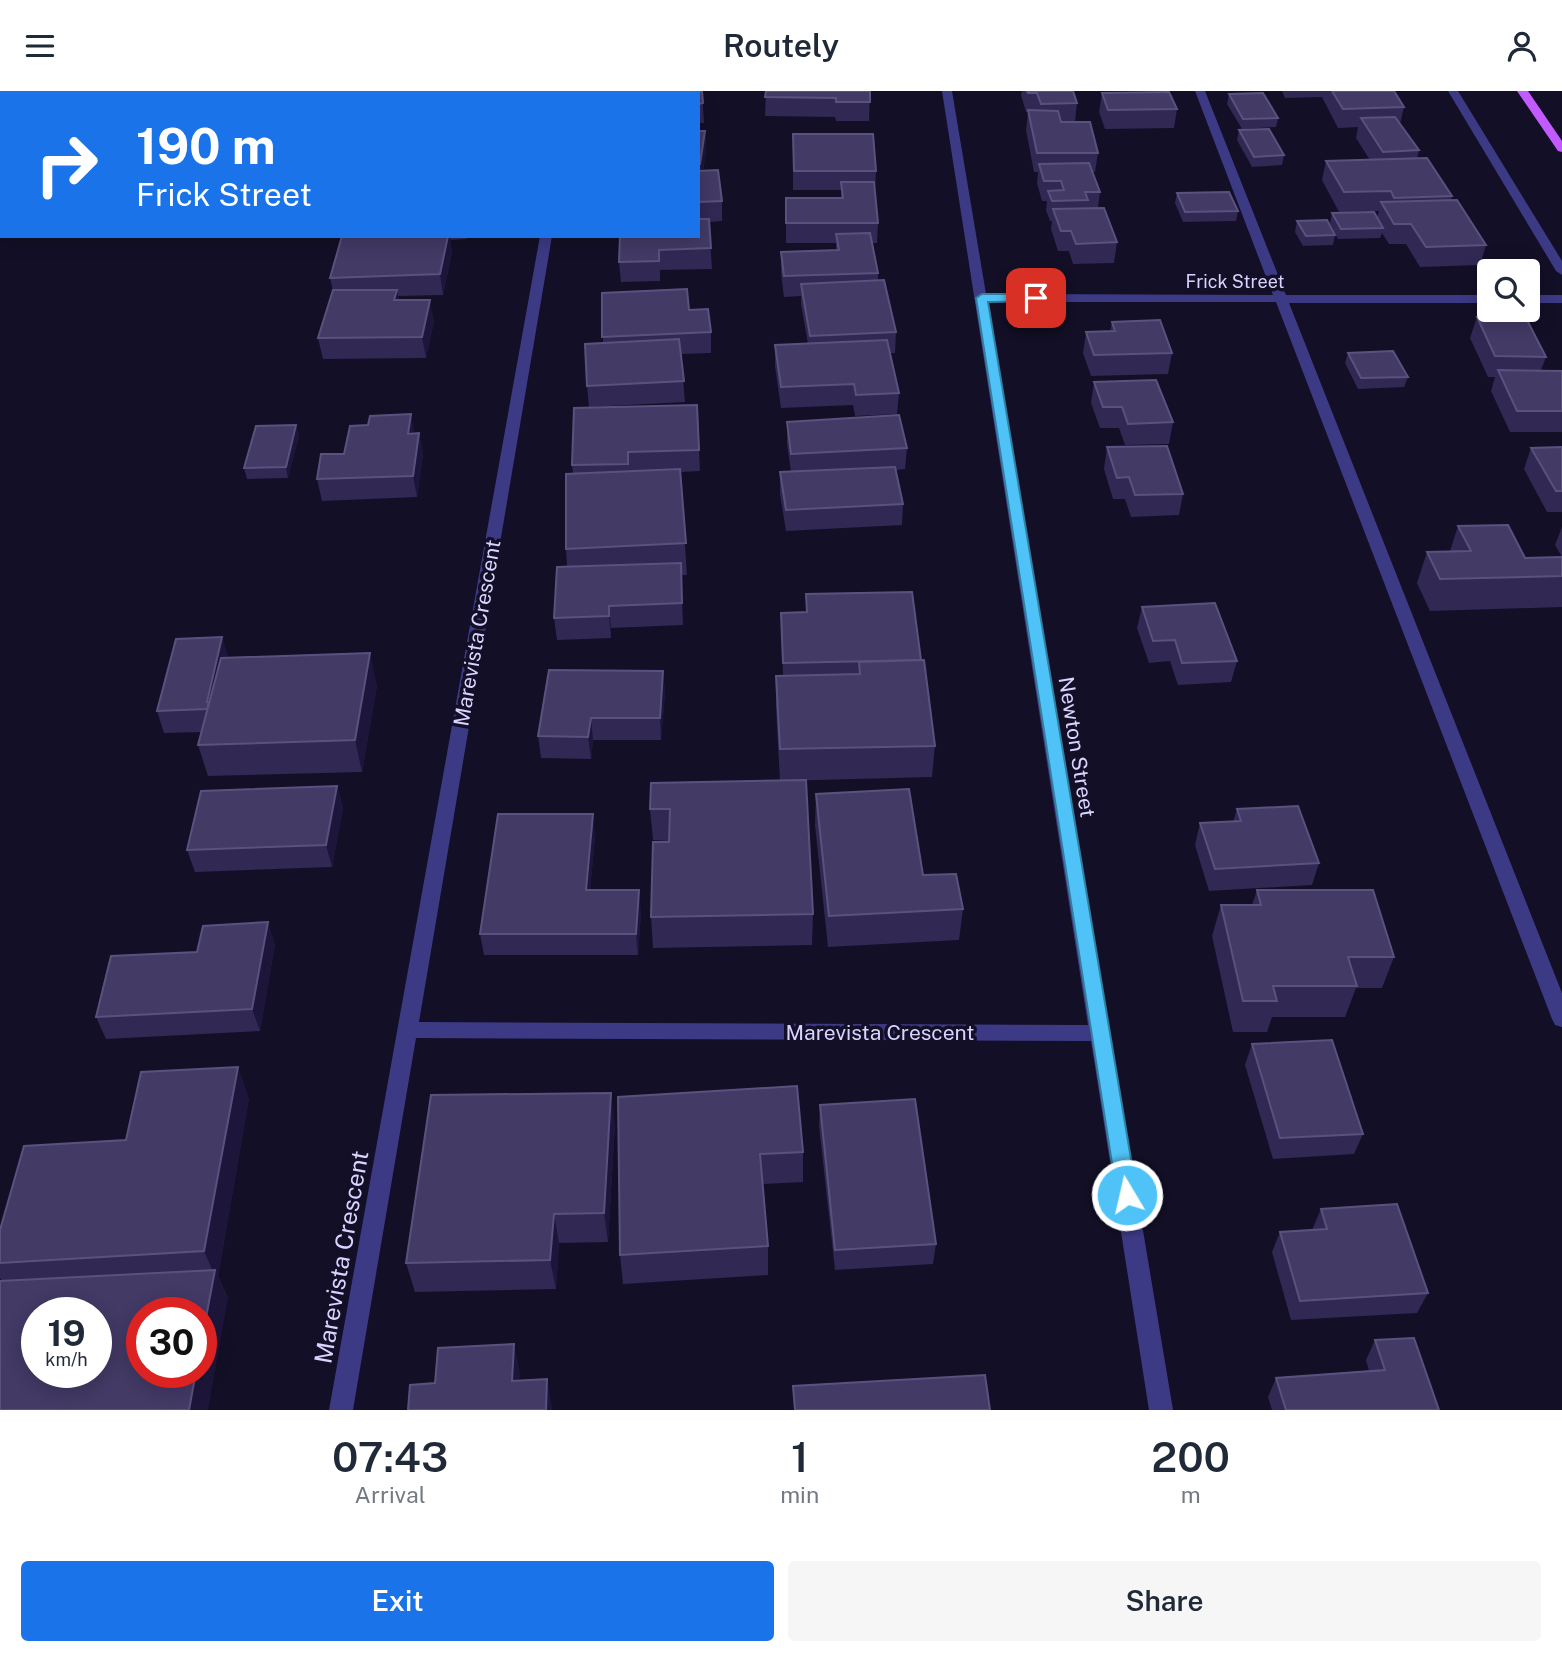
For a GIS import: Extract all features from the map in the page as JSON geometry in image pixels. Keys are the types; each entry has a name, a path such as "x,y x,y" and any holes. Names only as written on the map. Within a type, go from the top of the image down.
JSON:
{"main road":[{"path":"1522,91 1562,149"}],"street":[{"name":"Newton Street","path":"947,91 1161,1410"},
{"path":"1200,91 1562,1019"},
{"path":"1453,91 1562,271"},
{"name":"Marevista Crescent","path":"341,1410 546,238"},
{"name":"Frick Street","path":"982,298 1477,299"},
{"path":"1540,299 1562,299"},
{"name":"Marevista Crescent","path":"407,1030 1100,1033"}],"building":[{"path":"700,91 702,91 703,103 700,104"},
{"path":"766,91 870,91 870,102 836,102 836,98 765,97"},
{"path":"1027,91 1073,91 1077,103 1041,104 1037,93"},
{"path":"1332,91 1394,91 1404,107 1343,109"},
{"path":"1169,92 1177,109 1108,110 1102,93"},
{"path":"1263,93 1278,118 1243,119 1229,94"},
{"path":"1028,110 1058,111 1061,122 1090,122 1098,153 1037,153"},
{"path":"1395,117 1419,150 1383,152 1361,118"},
{"path":"1269,129 1284,155 1254,157 1239,130"},
{"path":"700,131 705,131 700,164"},
{"path":"793,134 873,134 876,171 794,171"},
{"path":"1427,158 1452,196 1394,198 1391,191 1344,192 1326,161"},
{"path":"1089,163 1100,192 1085,192 1088,200 1052,201 1048,191 1064,190 1061,181 1044,181 1039,164"},
{"path":"718,170 722,201 700,202 700,171"},
{"path":"841,182 874,182 878,223 786,223 786,198 843,198"},
{"path":"1229,192 1238,211 1185,212 1177,193"},
{"path":"1457,200 1486,245 1426,247 1411,224 1394,224 1381,202"},
{"path":"1104,208 1117,242 1076,244 1071,231 1061,231 1053,209"},
{"path":"1374,212 1383,228 1341,229 1332,213"},
{"path":"700,219 709,219 711,248 659,250 659,261 619,262 620,238 700,238"},
{"path":"1327,220 1335,235 1306,236 1297,221"},
{"path":"870,233 878,273 784,276 781,252 839,250 836,234"},
{"path":"341,238 448,238 440,274 330,278"},
{"path":"884,280 896,332 810,336 801,284"},
{"path":"687,289 689,310 708,309 711,332 602,337 602,293"},
{"path":"333,290 397,290 394,300 430,300 422,337 318,338"},
{"path":"1160,320 1172,353 1094,355 1086,332 1115,331 1112,322"},
{"path":"1479,322 1528,322 1546,357 1495,356"},
{"path":"679,339 684,381 587,386 585,344"},
{"path":"887,340 899,393 856,395 854,384 781,387 775,345"},
{"path":"1393,351 1408,377 1361,378 1348,353"},
{"path":"1498,370 1562,371 1562,411 1517,411"},
{"path":"1156,380 1173,422 1128,424 1122,407 1103,407 1094,382"},
{"path":"697,405 699,450 628,452 628,464 572,465 574,408"},
{"path":"411,414 408,434 419,433 413,476 317,479 321,454 344,454 350,426 368,425 370,416"},
{"path":"899,415 907,448 791,454 787,422"},
{"path":"296,425 286,467 244,468 256,426"},
{"path":"1167,446 1183,494 1135,495 1129,477 1117,478 1107,447"},
{"path":"1562,447 1562,491 1556,491 1531,448"},
{"path":"895,467 903,504 786,510 780,472"},
{"path":"680,469 686,543 566,549 566,474"},
{"path":"1508,525 1525,558 1562,557 1562,576 1440,579 1427,552 1471,551 1458,526"},
{"path":"681,563 682,603 609,606 609,616 554,618 557,567"},
{"path":"912,592 921,660 783,663 781,613 807,612 806,594"},
{"path":"1215,603 1237,661 1182,663 1175,640 1153,641 1142,607"},
{"path":"222,637 207,709 157,711 176,639"},
{"path":"370,653 355,740 198,745 221,658"},
{"path":"924,660 935,746 780,749 776,676 860,674 859,662"},
{"path":"549,670 663,671 660,718 591,718 588,737 538,736"},
{"path":"806,780 813,914 651,917 653,842 669,842 670,809 650,809 651,783"},
{"path":"337,786 326,845 187,850 201,791"},
{"path":"909,789 923,875 956,874 963,909 829,916 816,794"},
{"path":"1298,806 1319,863 1215,869 1200,823 1241,821 1237,809"},
{"path":"498,814 593,814 586,890 639,890 636,934 480,934"},
{"path":"1257,890 1373,890 1394,957 1348,957 1357,986 1273,986 1277,1001 1243,1001 1221,905 1261,905"},
{"path":"268,922 252,1009 96,1017 111,956 197,952 203,926"},
{"path":"1332,1040 1363,1134 1280,1138 1252,1044"},
{"path":"238,1067 204,1251 0,1263 0,1230 24,1146 126,1140 141,1072"},
{"path":"797,1086 803,1152 760,1154 768,1246 620,1255 618,1097"},
{"path":"611,1093 604,1213 554,1214 550,1260 406,1263 431,1095"},
{"path":"915,1099 936,1244 835,1250 820,1105"},
{"path":"1397,1204 1428,1293 1300,1301 1280,1232 1327,1229 1321,1209"},
{"path":"215,1270 210,1297 126,1297 126,1388 193,1388 189,1410 0,1410 0,1281"},
{"path":"1414,1338 1439,1410 1286,1410 1276,1378 1385,1370 1375,1340"},
{"path":"514,1344 512,1381 547,1379 546,1410 408,1410 410,1385 435,1383 438,1348"},
{"path":"985,1375 990,1410 795,1410 793,1386"}],"route":[{"path":"1036,298 982,298 1127,1195"}]}
